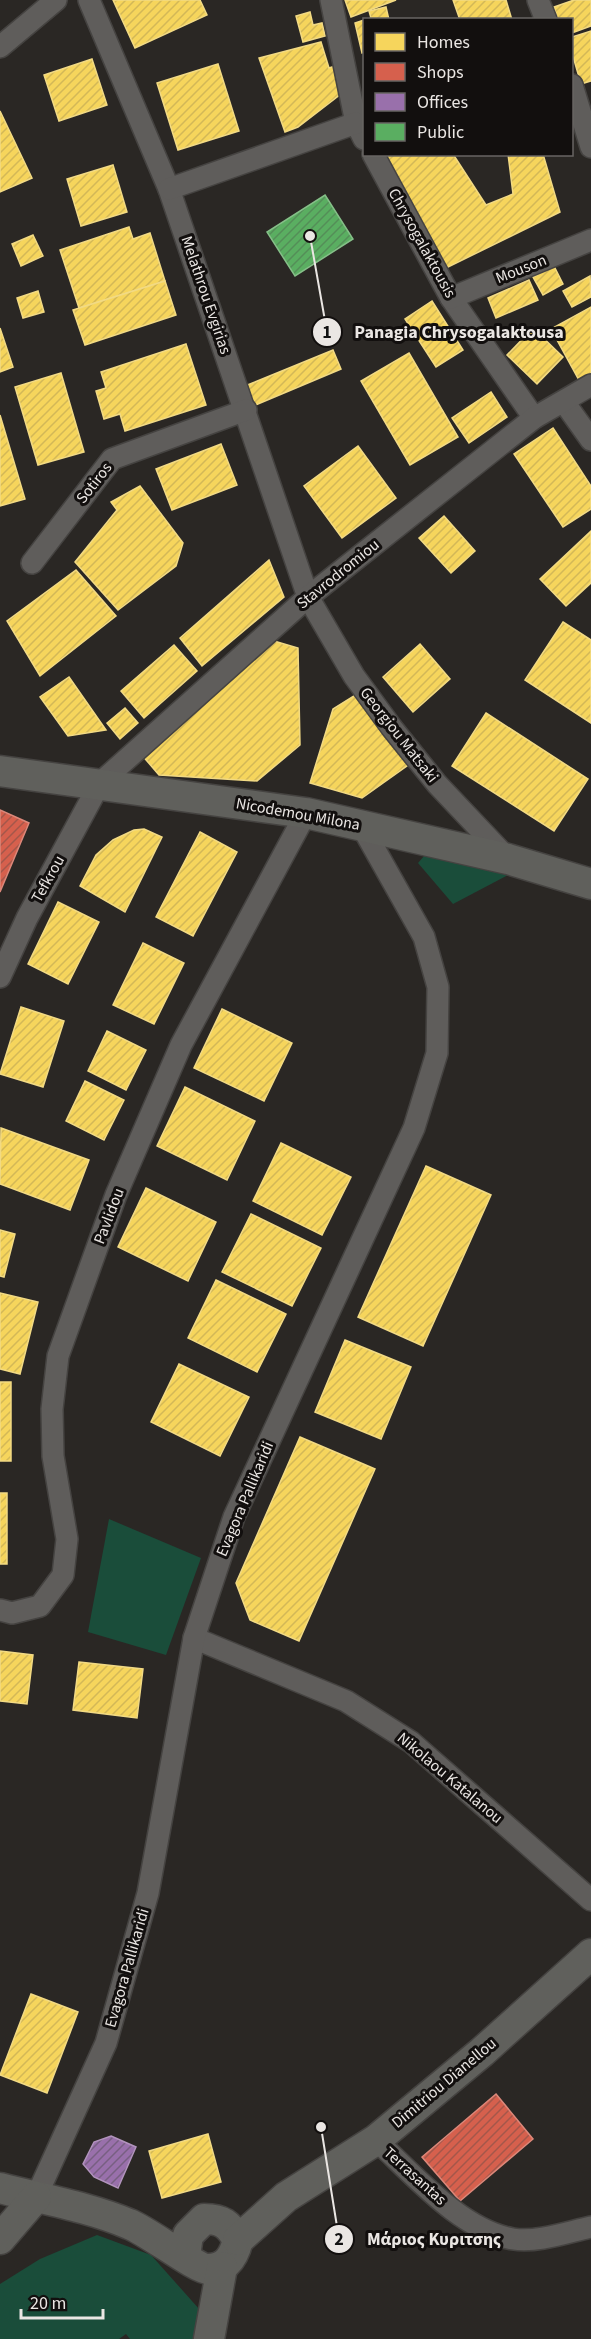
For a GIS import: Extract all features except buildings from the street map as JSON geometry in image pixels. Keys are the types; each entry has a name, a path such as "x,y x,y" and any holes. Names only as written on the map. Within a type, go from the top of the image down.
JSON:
{"street":[{"path":"0,47 56,0"},
{"name":"Melathrou Evgirias","path":"88,0 169,189 308,597"},
{"path":"169,189 360,131 331,0"},
{"path":"538,0 545,18"},
{"path":"573,88 591,145"},
{"name":"Chrysogalaktousis","path":"374,156 451,298 534,418"},
{"name":"Mouson","path":"451,298 591,240"},
{"name":"Stavrodromiou","path":"100,783 308,597 534,418 591,385"},
{"path":"564,402 591,440"},
{"name":"Sotiros","path":"32,563 112,459 246,410"},
{"name":"Georgiou Matsaki","path":"308,597 354,676 392,728 437,784 508,859"},
{"name":"Nicodemou Milona","path":"0,771 306,813 508,859 591,884"},
{"name":"Tefkrou","path":"0,977 27,918 100,783"},
{"name":"Pavlidou","path":"0,1610 12,1613 40,1606 63,1575 67,1539 53,1456 52,1409 58,1356 116,1195 181,1045 306,813"},
{"name":"Evagora Pallikaridi","path":"36,2197 106,2043 148,1893 194,1638 234,1517 414,1128 437,1053 438,987 424,937 361,825"},
{"name":"Nikolaou Katalanou","path":"194,1638 346,1701 411,1742 591,1900"},
{"name":"Dimitriou Dianellou","path":"218,2227 286,2197 376,2140 482,2052 591,1954"},
{"name":"Terrasantas","path":"376,2140 458,2213 484,2230 515,2239 591,2227"},
{"path":"0,2188 130,2224 218,2227"},
{"path":"0,2239 36,2197"},
{"path":"130,2224 185,2256 195,2265 207,2269 222,2266 234,2256 218,2227"},
{"path":"185,2256 188,2235 218,2227"},
{"path":"209,2339 222,2266"}],"green space":[{"path":"431,848 510,874 453,904 418,863"},
{"path":"109,1519 201,1558 166,1655 88,1632"},
{"path":"97,2235 151,2255 200,2310 193,2339 130,2339 126,2334 119,2339 0,2339 0,2284 40,2259"}],"place":[{"name":"Panagia Chrysogalaktousa","path":"310,236"},
{"name":"Μάριος Κυριτσης","path":"321,2127"}]}
